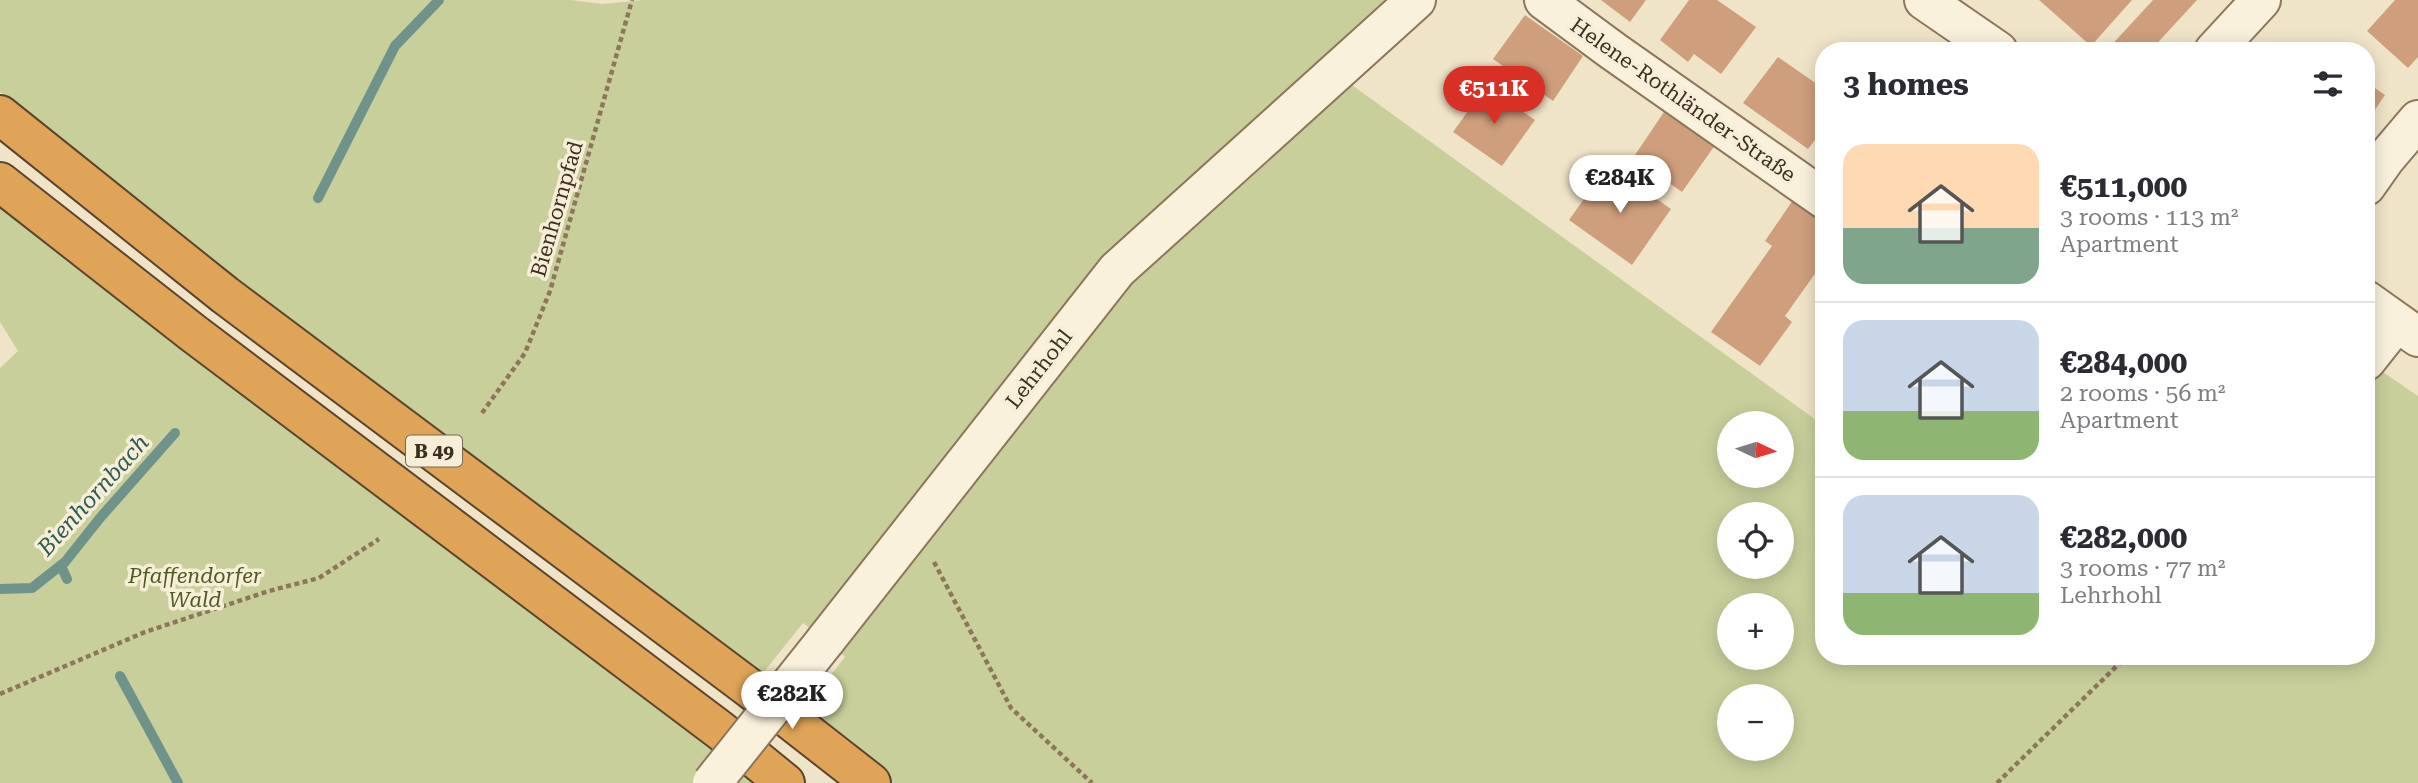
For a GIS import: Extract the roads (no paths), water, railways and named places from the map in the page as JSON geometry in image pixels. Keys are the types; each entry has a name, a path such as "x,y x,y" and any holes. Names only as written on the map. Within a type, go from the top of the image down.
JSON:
{"highway":[{"name":"B 49","path":"0,115 236,303 730,674 870,783"},
{"name":"B 49","path":"0,182 193,333 710,723 785,783"}],"street":[{"name":"Lehrhohl","path":"712,783 1117,270 1416,0"},
{"name":"Helene-Rothländer-Straße","path":"1544,0 1815,193"},
{"path":"1924,0 1985,42"},
{"path":"2222,42 2261,0"},
{"path":"2375,173 2418,120"},
{"path":"2375,306 2407,329 2375,354"}],"waterway":[{"name":"Bienhornbach","path":"318,198 395,46 439,0"},
{"name":"Bienhornbach","path":"0,589 32,588 65,562 175,433"},
{"path":"61,566 67,579"},
{"path":"120,676 178,783"}],"park label":[{"name":"Pfaffendorfer Wald","path":"195,588"}]}
